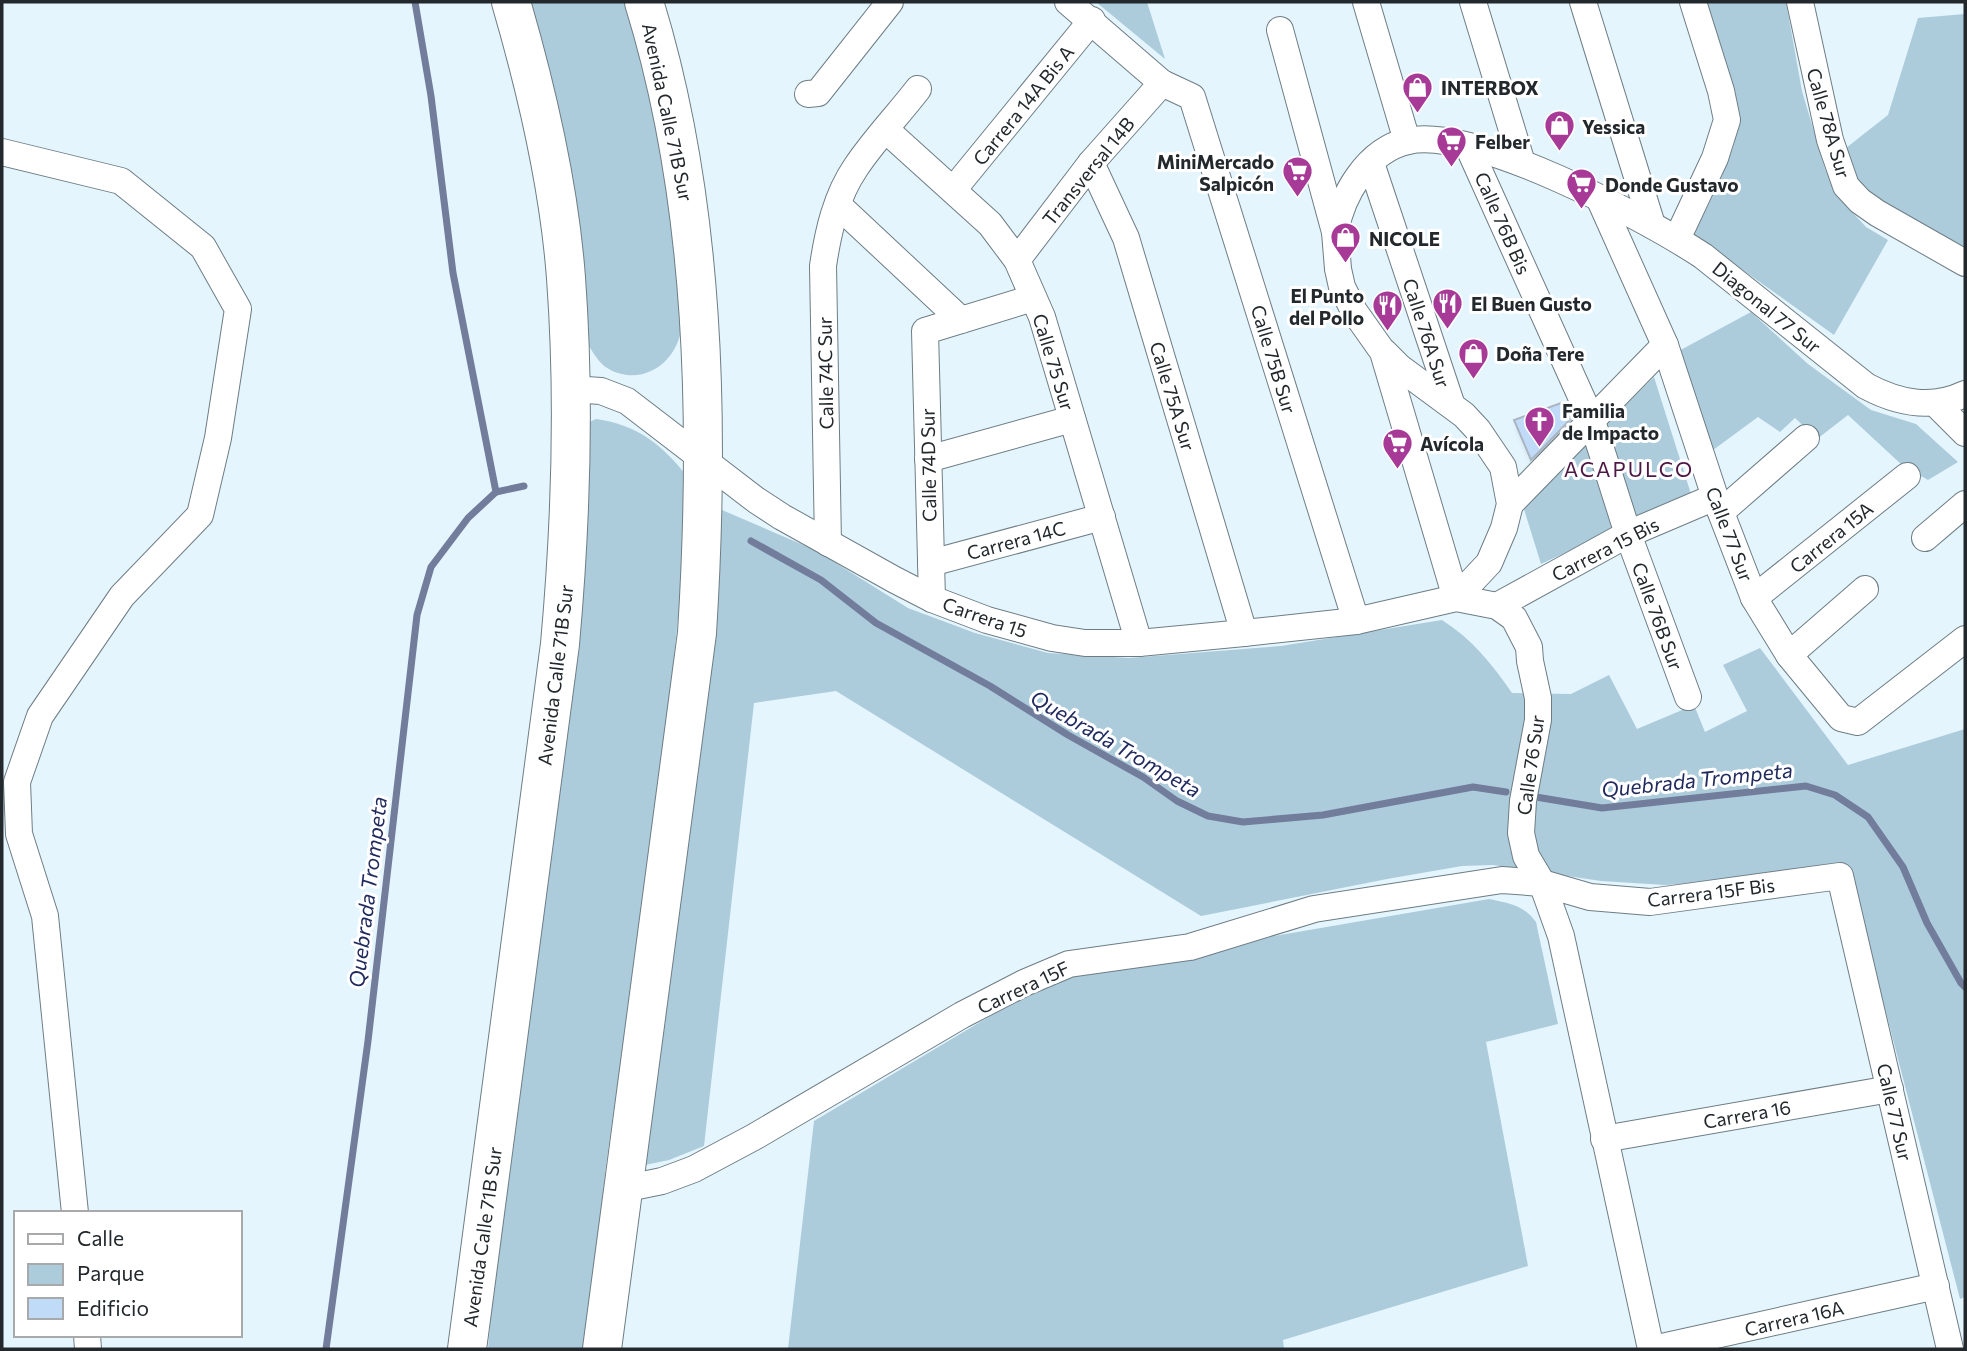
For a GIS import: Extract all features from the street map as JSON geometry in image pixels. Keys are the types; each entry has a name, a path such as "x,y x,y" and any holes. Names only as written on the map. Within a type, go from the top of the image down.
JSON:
{"highway":[{"name":"Avenida Calle 71B Sur","path":"467,1349 561,644 568,553 571,389 566,276 553,176 534,89 510,2"},
{"name":"Avenida Calle 71B Sur","path":"602,1349 697,633 704,461 696,286 685,181 644,2"}],"street":[{"path":"1068,2 1162,83"},
{"path":"1335,232 1339,214 1356,179 1383,152 1407,141 1366,2"},
{"path":"1474,2 1522,163"},
{"path":"1583,2 1651,225"},
{"path":"1677,239 1715,158 1727,120 1721,91 1693,2"},
{"name":"Calle 78A Sur","path":"1800,2 1830,140 1846,186 1860,201 1877,213 1965,263"},
{"path":"808,94 818,93 887,3"},
{"name":"Carrera 14A Bis A","path":"953,190 1092,20"},
{"path":"1280,30 1335,232 1342,287 1354,311 1383,352 1399,367 1451,403"},
{"name":"Calle 75B Sur","path":"1162,83 1192,97 1356,621"},
{"name":"Transversal 14B","path":"1017,260 1091,163 1162,83"},
{"name":"Calle 74C Sur","path":"828,543 823,266 831,225 856,167 918,89"},
{"name":"Calle 75 Sur","path":"886,130 990,224 1017,260 1042,317 1139,643"},
{"name":"Diagonal 77 Sur","path":"1407,141 1422,139 1468,146 1522,163 1651,225 1703,257 1866,386 1906,402 1936,404"},
{"name":"Calle 76B Bis","path":"1468,146 1592,421 1628,534"},
{"path":"2,152 121,181 203,247 238,309 218,439 200,515 122,596 47,705 40,716 17,782 19,834 45,916 75,1211"},
{"name":"Calle 75A Sur","path":"1091,163 1126,238 1244,633"},
{"name":"Calle 76A Sur","path":"1371,163 1451,403 1478,430 1498,457 1508,484 1510,504 1504,528 1489,563 1456,598"},
{"name":"Calle 77 Sur","path":"1600,200 1665,345 1718,504 1754,598 1789,655 1841,718 1858,722 1965,639"},
{"path":"838,205 961,320 1033,298"},
{"name":"Calle 74D Sur","path":"932,599 925,331 961,320"},
{"path":"1510,504 1665,345"},
{"path":"1383,352 1456,598 1497,606"},
{"name":"Carrera 15","path":"571,389 601,391 627,401 773,511 932,599 987,620 1052,638 1085,643 1139,643 1244,633 1356,621 1456,598"},
{"path":"1965,394 1936,404 1965,433"},
{"path":"928,459 1072,419"},
{"name":"Carrera 15 Bis","path":"1497,606 1628,534 1718,504 1806,438"},
{"name":"Carrera 15A","path":"1754,598 1907,476"},
{"path":"1925,538 1965,504"},
{"name":"Carrera 14C","path":"931,563 1102,517"},
{"name":"Calle 76B Sur","path":"1628,534 1688,697"},
{"path":"1789,655 1865,589"},
{"name":"Calle 76 Sur","path":"1497,606 1514,618 1530,647 1538,698 1538,720 1523,801 1521,833 1526,856 1542,883 1561,936 1652,1349"},
{"name":"Calle 77 Sur","path":"1840,876 1936,1286 1955,1346"},
{"name":"Carrera 15F Bis","path":"1542,883 1590,897 1650,902 1840,876"},
{"name":"Carrera 15F","path":"623,1189 662,1181 694,1168 754,1137 830,1078 1024,983 1069,964 1190,947 1314,909 1502,880 1542,883"},
{"name":"Carrera 16","path":"1604,1139 1890,1089"},
{"name":"Carrera 16A","path":"1652,1349 1936,1286"}],"green space":[{"path":"528,2 631,2 664,166 682,309 677,344 665,361 648,372 627,375 608,369 588,344"},
{"path":"1096,2 1147,2 1165,59"},
{"path":"1704,2 1786,2 1802,91 1825,169 1842,201 1866,227 1888,240 1834,335 1694,235 1734,145 1737,122"},
{"path":"1965,14 1965,246 1900,215 1868,192 1849,169 1846,148 1888,115 1918,18"},
{"path":"1751,312 1808,364 1871,410 1916,424 1958,462 1928,480 1902,465 1848,415 1817,439 1795,418 1780,432 1758,417 1709,453 1675,353"},
{"path":"1654,377 1691,494 1541,564 1523,506"},
{"path":"596,419 624,426 648,438 668,454 687,476 685,552 673,666 584,1349 488,1349 585,424"},
{"path":"722,510 815,550 908,608 975,633 1048,653 1129,658 1281,646 1442,620 1463,635 1481,653 1512,693 1571,694 1609,675 1637,729 1694,705 1705,732 1747,711 1723,665 1760,648 1848,765 1965,729 1965,1297 1960,1299 1850,873 1665,885 1601,881 1493,865 1462,866 1201,916 836,691 754,703 704,1146 669,1160 645,1165"},
{"path":"1489,899 1521,908 1536,922 1558,1024 1486,1042 1528,1266 1283,1340 1284,1349 788,1349 814,1121 1044,984 1101,966"}],"building":[{"name":"Familia de Impacto","path":"1561,403 1568,422 1531,460 1514,420"}],"waterway":[{"path":"415,2 431,96 453,273 496,492"},
{"name":"Quebrada Trompeta","path":"326,1349 368,1041 417,615 431,567 468,518 496,492 524,486"},
{"name":"Quebrada Trompeta","path":"751,541 821,580 876,623 990,686 1068,735 1143,777 1177,801 1208,816 1243,822 1323,815 1473,787 1506,792"},
{"name":"Quebrada Trompeta","path":"1536,797 1602,808 1806,786 1835,795 1868,817 1903,867 1927,923 1965,987"}],"place":[{"name":"INTERBOX","path":"1418,114"},
{"name":"Yessica","path":"1559,153"},
{"name":"Felber","path":"1452,168"},
{"name":"MiniMercado Salpicón","path":"1297,199"},
{"name":"Donde Gustavo","path":"1582,211"},
{"name":"NICOLE","path":"1346,265"},
{"name":"El Buen Gusto","path":"1448,330"},
{"name":"El Punto del Pollo","path":"1387,333"},
{"name":"Doña Tere","path":"1473,380"},
{"name":"Familia de Impacto","path":"1539,448"},
{"name":"Avícola","path":"1397,470"}],"district":[{"name":"ACAPULCO","path":"1629,468"}]}
